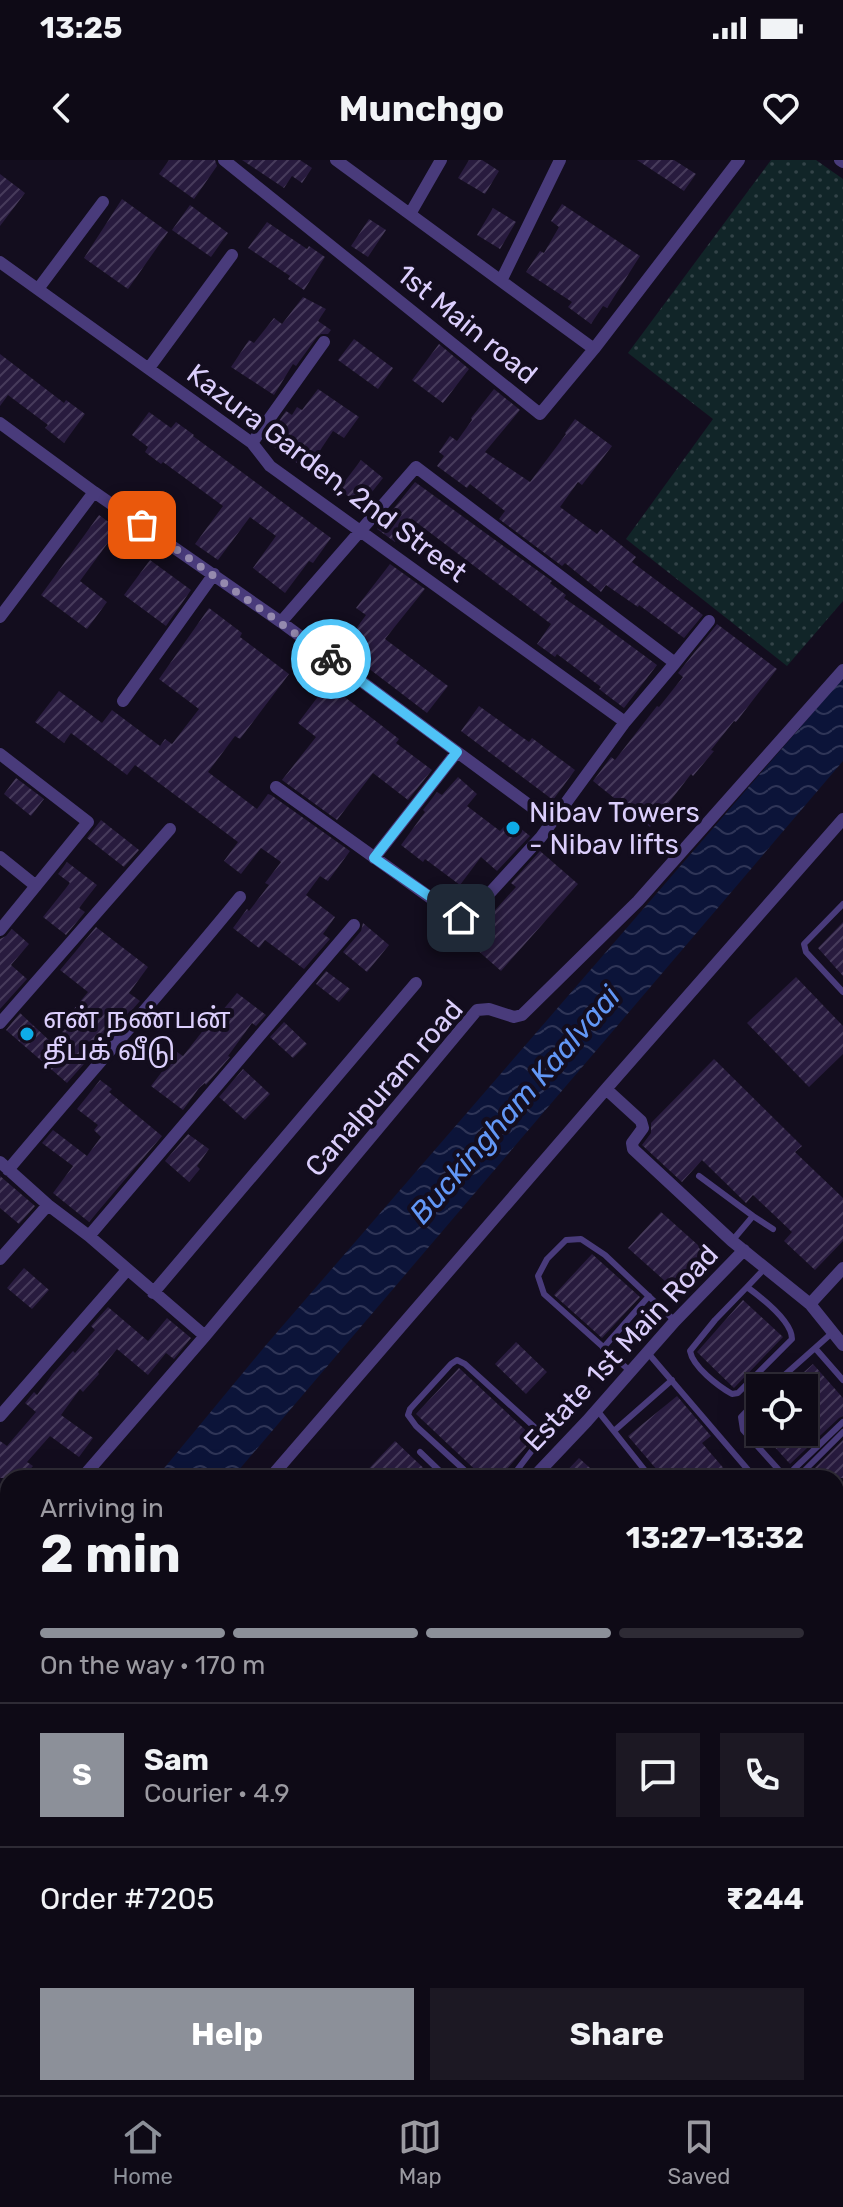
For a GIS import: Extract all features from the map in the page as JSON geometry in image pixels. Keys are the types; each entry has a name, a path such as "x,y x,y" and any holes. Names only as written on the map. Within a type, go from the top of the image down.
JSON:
{"street":[{"name":"1st Main road","path":"224,160 540,414 594,349 739,160"},
{"path":"336,160 594,349"},
{"path":"410,214 441,160"},
{"path":"501,281 560,160"},
{"path":"38,289 103,202"},
{"path":"149,368 232,255"},
{"name":"Kazura Garden, 2nd Street","path":"0,262 252,443 270,466 625,722"},
{"path":"252,443 324,342"},
{"path":"0,423 281,622 552,822"},
{"path":"281,622 416,467 675,663"},
{"path":"0,617 94,492"},
{"path":"123,701 214,574"},
{"path":"276,787 461,918 467,918 496,889 552,822 625,722 709,621"},
{"name":"Canalpuram road","path":"89,1470 477,1010 489,1009 514,1017 522,1015 638,901 843,670"},
{"path":"374,858 457,752"},
{"path":"0,754 88,822 0,930"},
{"path":"277,1470 843,819"},
{"path":"0,1023 170,829"},
{"path":"0,857 36,886"},
{"path":"205,1336 4,1166 240,897"},
{"path":"89,1236 354,925"},
{"path":"153,1293 416,983"},
{"path":"606,1089 641,1121 643,1128 632,1143 633,1149 732,1241 810,1304 843,1345"},
{"path":"0,1259 48,1205"},
{"name":"Estate 1st Main Road","path":"541,1470 675,1321 744,1250"},
{"path":"810,1304 843,1268"},
{"path":"0,1416 127,1270"}],"lane":[{"path":"843,904 804,944 806,952 843,992"},
{"path":"699,1176 773,1229"},
{"path":"732,1241 753,1216"},
{"path":"631,1372 544,1294 538,1276 547,1259 566,1240 581,1239 605,1255 675,1321"},
{"path":"747,1287 792,1330 792,1339 738,1393 732,1394 702,1370 690,1351 715,1320 766,1267"},
{"path":"603,1348 649,1296"},
{"path":"786,1374 833,1332"},
{"path":"815,1348 843,1380"},
{"path":"648,1353 748,1470"},
{"path":"464,1470 408,1415 410,1409 457,1360 541,1433 540,1440 517,1470"},
{"path":"614,1431 672,1380"},
{"path":"597,1410 645,1470"},
{"path":"746,1412 741,1417 746,1433"},
{"path":"794,1469 843,1422"},
{"path":"805,1470 843,1432"},
{"path":"757,1446 778,1469"},
{"path":"420,1452 439,1470"}],"green space":[{"path":"771,160 816,160 843,179 843,601 787,666 626,539 713,419 628,353"}],"water":[{"name":"Buckingham Kaalvaai","path":"843,678 843,761 239,1470 163,1470 266,1345"}],"building":[{"path":"169,160 215,160 217,166 194,199 159,174"},
{"path":"242,160 300,160 312,168 302,183 292,176 284,188"},
{"path":"469,160 482,160 499,171 485,194 458,178"},
{"path":"637,160 674,160 696,174 684,191"},
{"path":"0,174 25,193 0,226"},
{"path":"122,199 168,232 128,289 84,258"},
{"path":"562,204 640,256 607,308 603,306 591,324 568,307 572,302 526,272 540,251 544,253 559,227 551,221"},
{"path":"190,205 228,233 211,257 172,230"},
{"path":"493,208 516,222 500,249 477,235"},
{"path":"369,219 386,230 368,257 351,246"},
{"path":"267,222 307,249 309,246 325,257 304,290 288,279 290,276 248,248"},
{"path":"303,297 326,309 318,321 331,330 317,337 296,366 293,364 274,395 231,367 249,340 254,343 274,318 282,324"},
{"path":"354,339 393,368 378,389 338,360"},
{"path":"439,344 469,369 443,403 412,380"},
{"path":"0,354 64,403 66,400 85,414 64,443 45,428 48,425 8,395 0,406"},
{"path":"318,389 359,417 344,438 333,431 307,470 265,441 286,411 292,415 297,407 302,410"},
{"path":"494,389 520,410 485,452 530,482 575,419 612,446 582,485 578,482 560,507 597,534 601,529 636,557 632,562 703,615 684,638 606,585 601,592 565,563 562,566 499,519 505,511 470,484 467,488 437,466 444,456 439,452 450,436 457,441"},
{"path":"149,412 171,428 176,422 331,538 285,593 253,568 276,536 250,517 218,560 195,544 223,506 145,452 148,447 132,435"},
{"path":"361,460 383,478 361,506 339,489"},
{"path":"415,482 552,581 550,583 566,595 564,598 657,665 624,708 557,654 555,657 537,644 551,624 412,519 395,542 377,529"},
{"path":"99,515 118,529 80,581 107,602 87,629 41,595"},
{"path":"150,560 191,590 166,626 124,595"},
{"path":"390,564 425,589 385,639 448,686 427,713 342,648 366,615 356,608"},
{"path":"209,608 242,633 240,637 289,674 240,739 235,736 208,772 257,809 268,794 271,795 350,851 328,881 320,876 306,895 335,917 323,934 330,939 304,969 265,940 259,948 233,928 269,885 265,883 281,862 261,848 241,874 224,861 238,842 135,765 127,775 71,733 64,743 35,722 59,691 102,723 112,710 160,746 165,739 172,744 199,709 159,679"},
{"path":"717,624 777,669 650,827 593,781 611,757 615,760 683,677 678,673"},
{"path":"329,682 399,739 396,743 432,770 408,800 373,773 337,820 282,780 316,737 298,723"},
{"path":"479,706 529,742 532,738 575,770 553,800 461,731"},
{"path":"458,777 477,794 467,806 500,831 510,820 530,836 497,871 481,857 460,885 401,845 437,792 442,795"},
{"path":"16,778 44,799 31,816 4,794"},
{"path":"101,820 139,850 124,867 87,838"},
{"path":"540,851 578,884 501,971 467,941 516,887 511,883"},
{"path":"67,862 97,885 79,908 85,912 66,935 43,917 70,883 58,874"},
{"path":"843,922 843,976 818,948"},
{"path":"363,923 389,945 367,972 343,952 361,931"},
{"path":"96,927 148,967 129,993 140,1001 67,1083 6,1030 20,1013 52,1043 72,1020 68,1016 88,992 60,970"},
{"path":"12,929 29,944 11,965 27,979 0,1009 0,939"},
{"path":"326,971 350,989 339,1002 316,984"},
{"path":"796,977 843,1026 843,1054 809,1087 747,1023"},
{"path":"237,993 266,1015 256,1026 252,1023 230,1057 206,1085 199,1088 183,1110 151,1086 177,1052 183,1056"},
{"path":"284,1022 307,1044 293,1058 270,1037"},
{"path":"714,1059 802,1146 795,1152 843,1198 843,1241 815,1270 784,1241 792,1232 753,1195 746,1203 702,1160 682,1182 642,1145 651,1133 651,1123"},
{"path":"243,1069 270,1094 245,1120 219,1097"},
{"path":"100,1080 112,1089 109,1092 162,1136 89,1222 53,1193 73,1166 42,1143 53,1130 87,1156 101,1137 94,1130 98,1125 77,1109"},
{"path":"188,1134 209,1149 197,1166 200,1169 189,1182 165,1161"},
{"path":"0,1176 35,1206 19,1224 0,1208"},
{"path":"661,1212 708,1254 675,1290 628,1248"},
{"path":"592,1254 640,1297 602,1338 554,1295"},
{"path":"24,1268 49,1290 32,1309 7,1288"},
{"path":"743,1300 783,1337 734,1388 697,1352"},
{"path":"108,1307 148,1341 167,1318 191,1338 174,1359 166,1353 148,1375 117,1349 99,1374 83,1392 80,1389 61,1415 93,1438 79,1457 50,1436 27,1462 33,1466 30,1470 0,1470 0,1441 7,1446 36,1412 25,1403 34,1392 37,1395 53,1373 95,1330 91,1326"},
{"path":"516,1342 547,1372 526,1394 495,1364"},
{"path":"813,1364 843,1398 843,1416 818,1438 818,1374 802,1374"},
{"path":"459,1368 534,1438 506,1470 476,1470 416,1414"},
{"path":"677,1396 711,1436 702,1443 725,1470 657,1470 628,1436"},
{"path":"843,1440 843,1470 813,1470"},
{"path":"395,1441 426,1470 368,1470"},
{"path":"774,1446 809,1446 790,1464"},
{"path":"579,1458 592,1470 568,1470"}],"way so far":[{"path":"142,525 331,659"}],"place":[{"name":"Nibav Towers - Nibav lifts","path":"513,828"},
{"name":"என் நண்பன் தீபக் வீடு","path":"27,1034"}],"route":[{"path":"331,659 457,752 374,858 461,918"}]}
